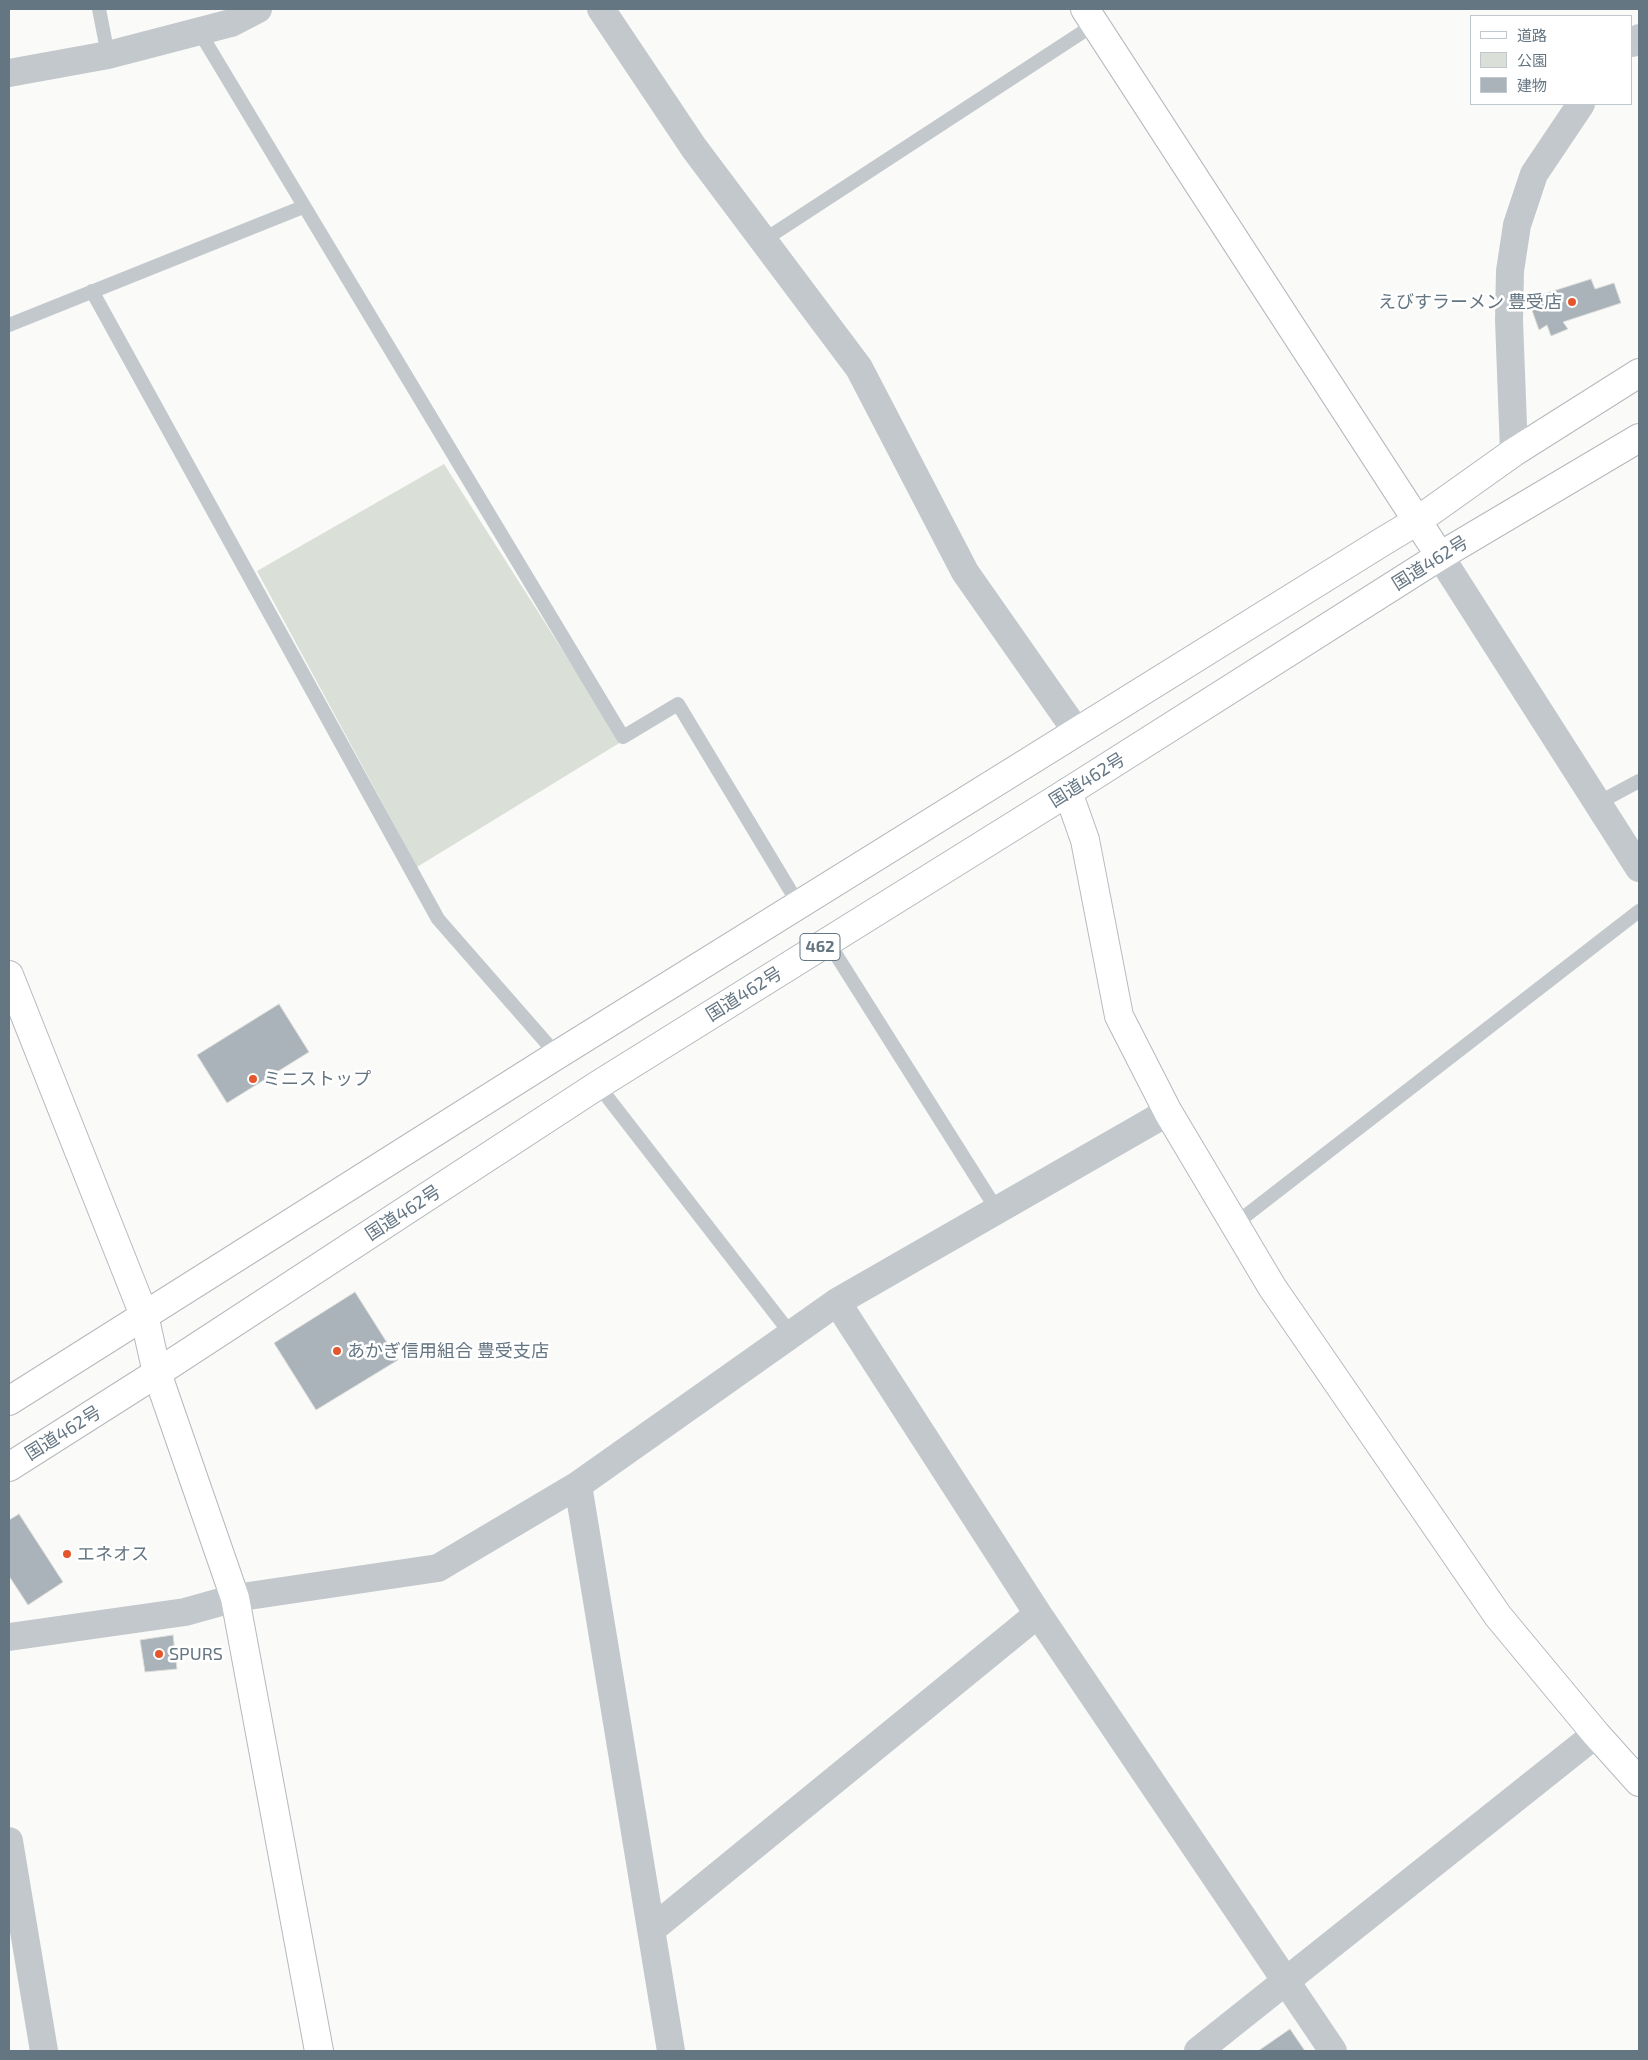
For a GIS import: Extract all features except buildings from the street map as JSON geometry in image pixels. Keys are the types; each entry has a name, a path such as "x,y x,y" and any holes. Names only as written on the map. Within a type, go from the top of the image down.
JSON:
{"main road":[{"path":"1090,16 1440,556"},
{"name":"462","path":"9,1402 557,1055 1417,520 1514,452 1639,373"},
{"name":"国道462号","path":"9,1468 598,1085 1068,792 1440,556 1639,438"},
{"path":"1068,792 1085,840 1119,1016 1168,1112 1272,1287 1498,1616 1596,1734 1639,1782"},
{"path":"9,975 144,1315 157,1373 235,1598 319,2051"}],"street":[{"path":"9,73 108,55 231,23 258,9"},
{"path":"601,9 694,148 859,368 965,572 1077,732"},
{"path":"1514,452 1509,310 1510,270 1517,225 1534,174 1579,105"},
{"path":"1440,556 1639,868"},
{"path":"9,1637 185,1612 235,1598 438,1568 578,1485 837,1302 1168,1112"},
{"path":"837,1302 1038,1614 1334,2051"},
{"path":"578,1485 671,2051"},
{"path":"651,1930 1038,1614"},
{"path":"1198,2051 1596,1734"},
{"path":"9,1841 11,1873 44,2051"}],"lane":[{"path":"99,9 108,55"},
{"path":"764,240 1090,16"},
{"path":"199,31 623,737 678,704 799,904"},
{"path":"9,325 303,207"},
{"path":"92,291 438,919 557,1055"},
{"path":"1598,803 1639,781"},
{"path":"1234,1224 1639,911"},
{"path":"828,942 997,1210"},
{"path":"598,1085 791,1334"}],"green space":[{"path":"444,464 621,742 417,867 257,571"}],"place":[{"name":"えびすラーメン 豊受店","path":"1572,302"},
{"name":"ミニストップ","path":"253,1079"},
{"name":"あかぎ信用組合 豊受支店","path":"337,1351"},
{"name":"エネオス","path":"67,1554"},
{"name":"SPURS","path":"159,1654"}]}
